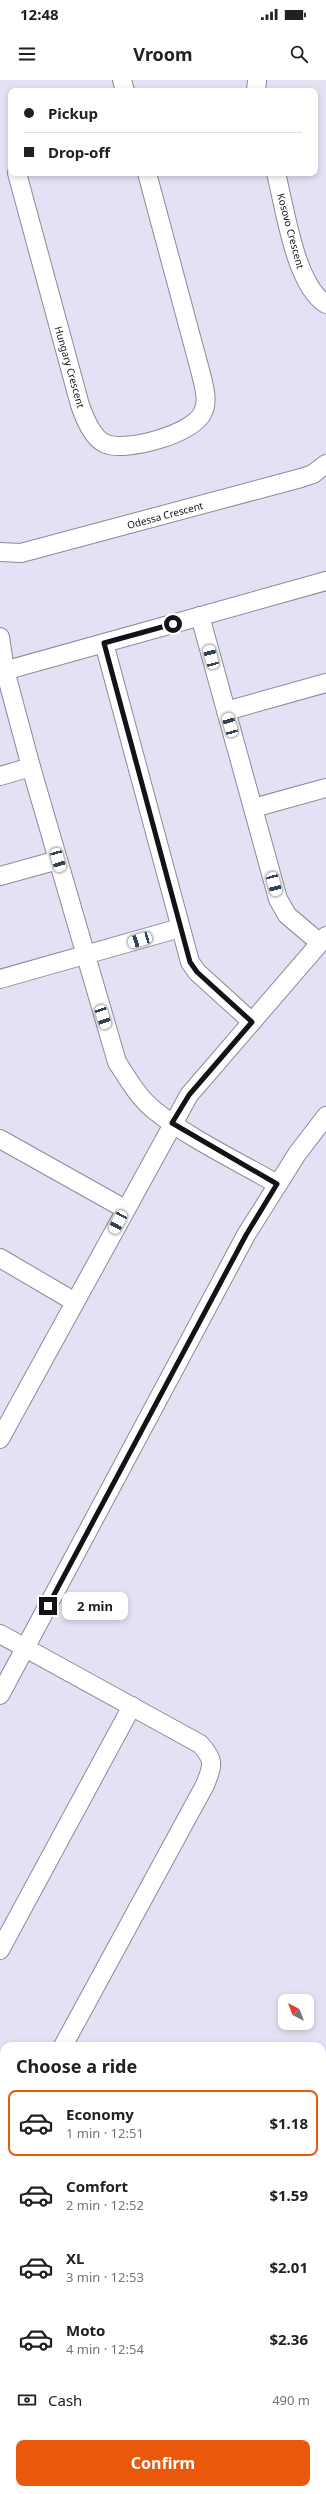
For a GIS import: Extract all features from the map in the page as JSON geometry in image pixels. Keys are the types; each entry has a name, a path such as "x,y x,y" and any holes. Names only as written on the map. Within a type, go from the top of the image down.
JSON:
{"street":[{"name":"Hungary Crescent","path":"18,176 86,421 105,444 120,447 184,431 197,421 203,412 205,401 200,370 148,176"},
{"name":"Kosovo Crescent","path":"277,176 300,268 310,288 319,299 326,304"},
{"name":"Odessa Crescent","path":"0,552 21,553 294,480 313,474 326,464"},
{"path":"3,671 326,581"},
{"path":"0,1440 172,1123 189,1095 323,940 288,915 278,899 200,616"},
{"path":"0,638 3,671 117,1062 134,1090 153,1110 172,1123 277,1184"},
{"path":"104,643 190,962 197,972 252,1022"},
{"path":"226,711 326,683"},
{"path":"0,776 32,767"},
{"path":"253,808 326,788"},
{"path":"0,876 58,860"},
{"path":"0,979 86,956 180,928"},
{"path":"0,1695 243,1242 277,1184 326,1116"},
{"path":"0,1139 125,1209"},
{"path":"0,1258 75,1302"},
{"path":"0,1634 200,1744 211,1758 212,1768 205,1785 65,2042"},
{"path":"0,1950 132,1706"}],"route":[{"path":"48,1606 246,1235 277,1184 172,1123 189,1095 252,1022 197,972 190,962 104,643 173,624"}]}
